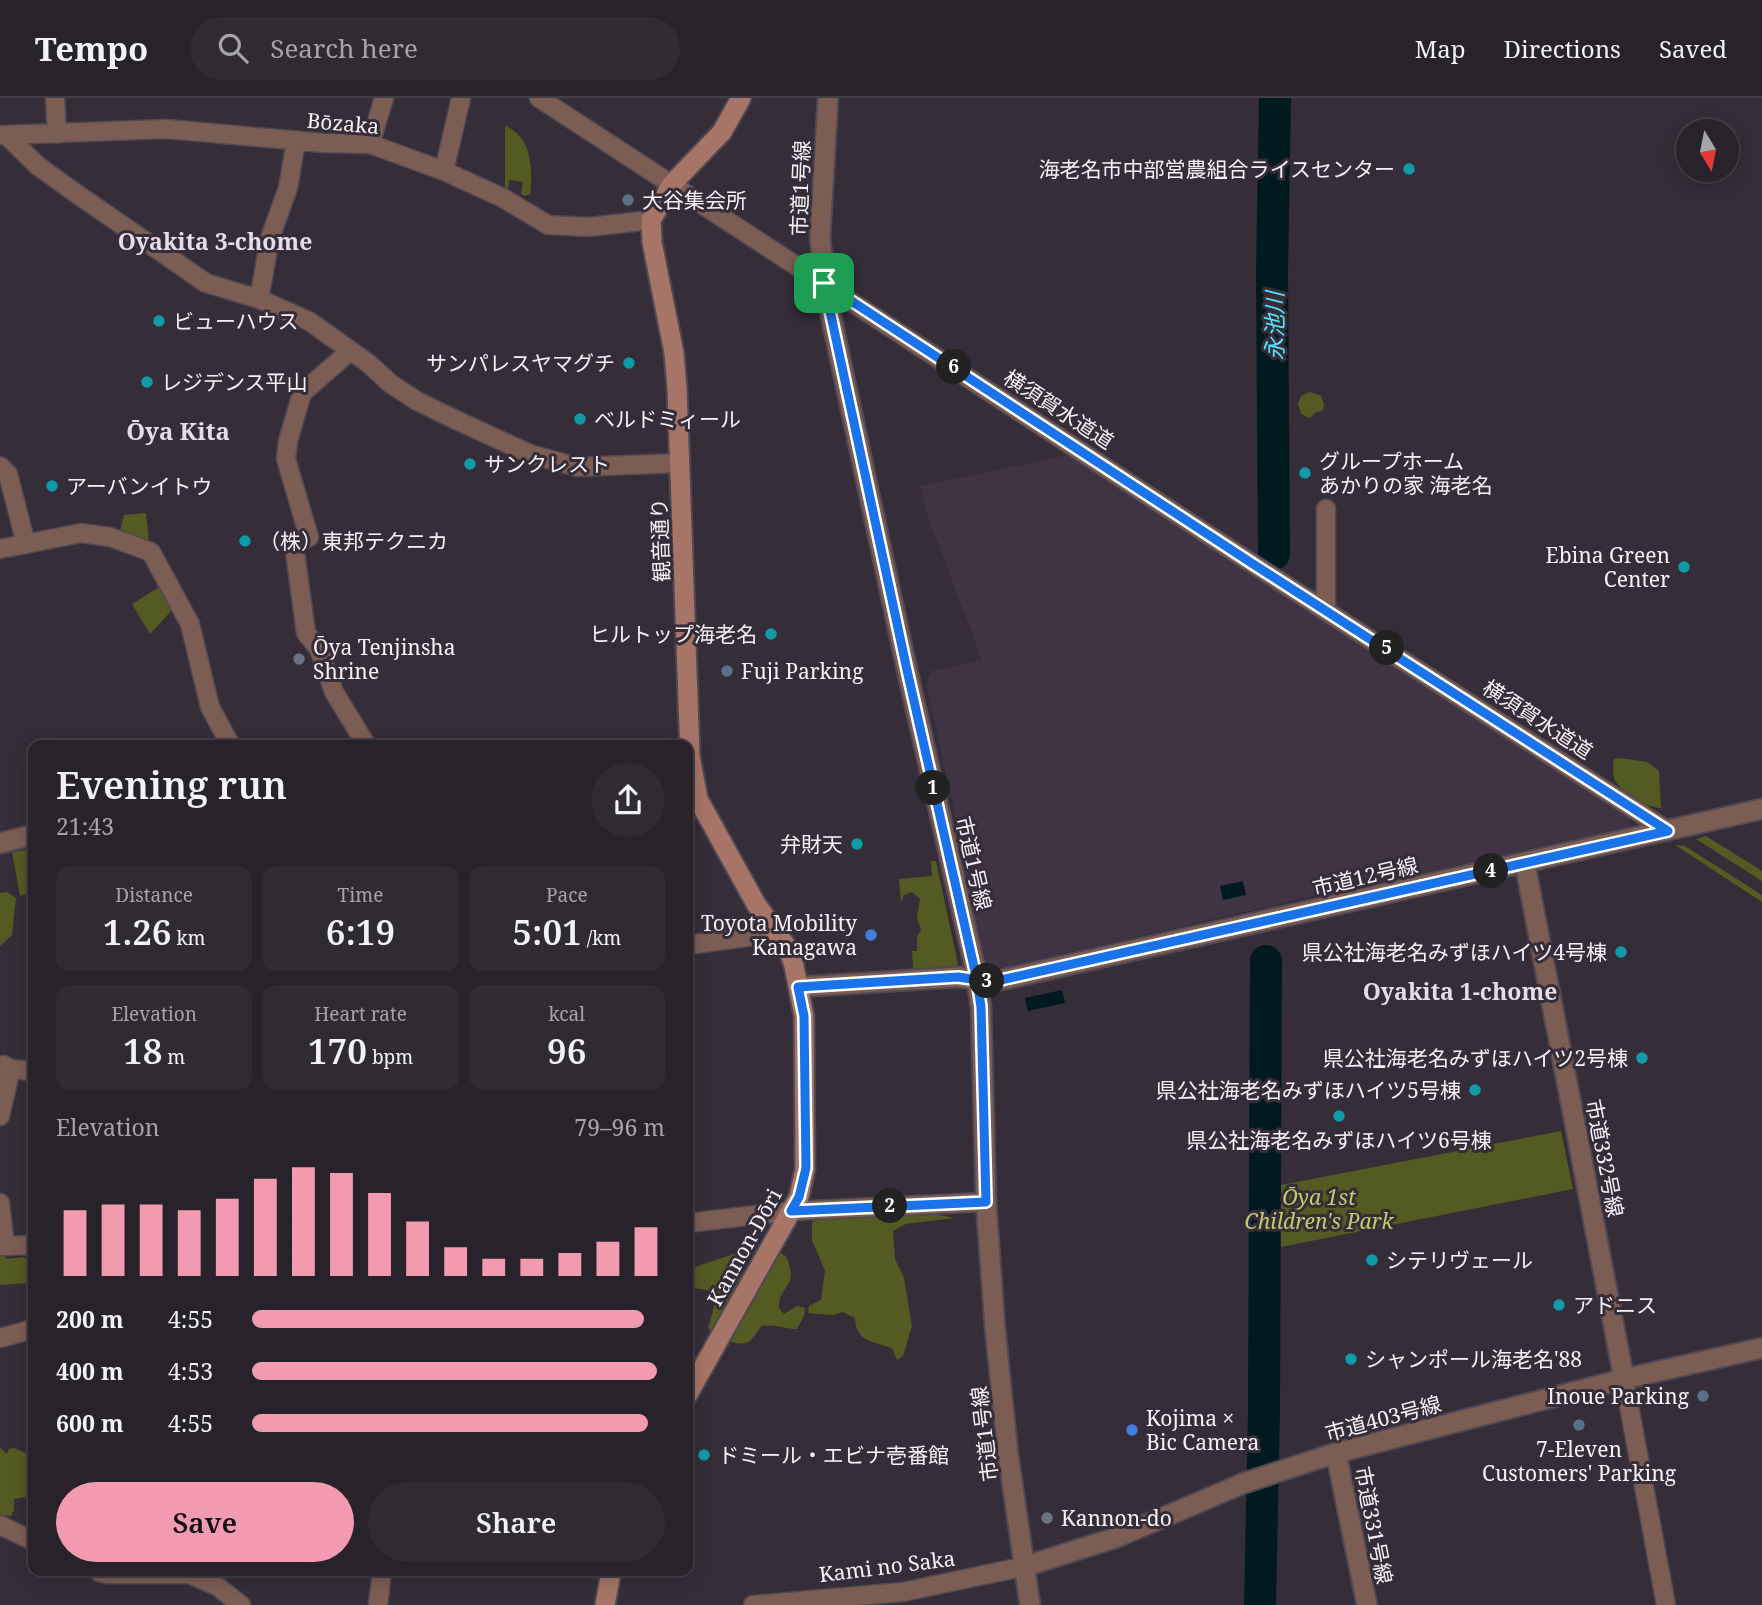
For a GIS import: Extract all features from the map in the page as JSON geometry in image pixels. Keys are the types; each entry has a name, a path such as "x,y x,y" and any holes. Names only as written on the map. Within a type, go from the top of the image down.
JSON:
{"main road":[{"path":"651,220 672,184 722,132 741,98"},
{"name":"観音通り","path":"651,220 652,242 674,353 689,740"},
{"name":"観音通り","path":"693,799 756,904 789,950 798,987"},
{"name":"Kannon-Dōri","path":"693,1385 799,1197 806,1168 804,1016 798,987"},
{"path":"605,1605 610,1576"}],"street":[{"path":"55,98 57,134"},
{"path":"370,144 384,98"},
{"path":"444,172 461,98"},
{"name":"横須賀水道道","path":"540,98 1668,831"},
{"name":"市道1号線","path":"828,98 820,237 824,283 981,1007 986,1202 995,1328 1008,1454 1030,1605"},
{"name":"Bōzaka","path":"3,135 167,129 296,141 370,144 503,198 548,225 589,227 651,220"},
{"path":"3,135 38,166 206,283 259,299 309,321 417,401 530,454 577,467 680,463"},
{"path":"259,299 270,238 288,188 296,141"},
{"path":"350,351 302,393 288,441 286,459 309,537 294,545 306,633 319,649 334,692 363,740"},
{"path":"0,466 8,474 26,544"},
{"path":"1326,509 1326,609"},
{"path":"0,549 81,533 110,537 151,552 190,624 210,707 228,740"},
{"name":"市道12号線","path":"798,987 958,977 992,982 1762,809"},
{"path":"0,844 28,836"},
{"name":"市道332号線","path":"1525,864 1625,1379"},
{"path":"693,945 776,933"},
{"path":"0,1116 5,1066 28,1070"},
{"path":"693,1222 791,1211 986,1202"},
{"path":"0,1203 3,1246 28,1245"},
{"path":"0,1338 28,1330"},
{"name":"市道403号線","path":"1026,1566 1115,1538 1244,1483 1336,1453 1625,1379 1762,1348"},
{"path":"1625,1379 1666,1605"},
{"name":"市道331号線","path":"1336,1453 1367,1605"},
{"path":"0,1525 28,1539"},
{"name":"Kami no Saka","path":"753,1605 903,1592 1026,1566"},
{"path":"194,1576 217,1586 241,1605"},
{"path":"378,1605 382,1576"}],"shaded area":[{"path":"1068,455 1289,599 1628,813 1631,828 1328,893 996,969 982,959 957,824 926,684 932,671 982,660 927,515 920,486"}],"green space":[{"path":"505,126 521,137 529,154 531,184 530,194 525,196 521,194 523,182 509,180 508,190 505,190"},
{"path":"1310,392 1321,396 1324,404 1323,411 1316,412 1310,418 1301,414 1298,404 1301,396"},
{"path":"146,513 149,542 123,537 120,531 124,515"},
{"path":"161,586 173,609 150,634 132,604"},
{"path":"1614,759 1647,762 1659,771 1661,808 1643,803 1619,786 1613,768"},
{"path":"1706,836 1762,871 1762,881 1696,839"},
{"path":"1675,845 1685,846 1762,895 1762,902"},
{"path":"28,850 28,894 20,896 12,852"},
{"path":"931,861 936,861 958,964 956,967 913,969 912,951 917,951 917,937 921,930 917,918 920,899 912,892 904,895 901,902 899,879 932,876"},
{"path":"7,892 16,898 12,935 0,946 0,893"},
{"name":"Ōya 1st Children's Park","path":"1561,1131 1573,1189 1281,1247 1276,1186"},
{"path":"925,1212 954,1218 906,1224 893,1231 895,1259 904,1278 912,1326 903,1356 897,1360 892,1348 866,1339 858,1332 855,1318 843,1312 832,1315 808,1313 809,1306 821,1300 825,1271 812,1240 812,1222 842,1215 901,1216"},
{"path":"777,1251 786,1256 791,1275 779,1308 784,1314 797,1306 805,1308 797,1329 762,1326 751,1340 741,1344 712,1332 708,1328 717,1296 707,1290 693,1288 693,1268 734,1254 740,1256 743,1277"},
{"path":"0,1255 5,1255 6,1259 24,1257 28,1260 28,1283 0,1285"},
{"path":"0,1448 7,1454 9,1449 14,1448 28,1454 28,1494 14,1499 11,1516 0,1515"}],"water":[{"path":"1243,881 1246,895 1223,900 1220,886"},
{"path":"1062,990 1065,1003 1028,1011 1025,998"}],"waterway":[{"name":"永池川","path":"1274,554 1272,273 1275,98"},
{"path":"1260,1605 1264,1410 1266,961"}],"place":[{"name":"海老名市中部営農組合ライスセンター","path":"1409,169"},
{"name":"大谷集会所","path":"628,200"},
{"name":"ビューハウス","path":"159,321"},
{"name":"サンパレスヤマグチ","path":"629,363"},
{"name":"レジデンス平山","path":"147,382"},
{"name":"ベルドミィール","path":"580,419"},
{"name":"サンクレスト","path":"470,464"},
{"name":"グループホーム あかりの家 海老名","path":"1305,473"},
{"name":"アーバンイトウ","path":"52,486"},
{"name":"（株）東邦テクニカ","path":"245,541"},
{"name":"Ebina Green Center","path":"1684,567"},
{"name":"ヒルトップ海老名","path":"771,634"},
{"name":"Ōya Tenjinsha Shrine","path":"299,659"},
{"name":"Fuji Parking","path":"727,671"},
{"name":"弁財天","path":"857,844"},
{"name":"Toyota Mobility Kanagawa","path":"871,935"},
{"name":"県公社海老名みずほハイツ4号棟","path":"1621,952"},
{"name":"県公社海老名みずほハイツ2号棟","path":"1642,1058"},
{"name":"県公社海老名みずほハイツ5号棟","path":"1475,1090"},
{"name":"県公社海老名みずほハイツ6号棟","path":"1339,1116"},
{"name":"シテリヴェール","path":"1372,1260"},
{"name":"アドニス","path":"1559,1305"},
{"name":"シャンポール海老名'88","path":"1351,1359"},
{"name":"Inoue Parking","path":"1703,1396"},
{"name":"7-Eleven Customers' Parking","path":"1579,1425"},
{"name":"Kojima × Bic Camera","path":"1132,1430"},
{"name":"ドミール・エビナ壱番館","path":"704,1455"},
{"name":"Kannon-do","path":"1047,1518"}],"district":[{"name":"Oyakita 3-chome","path":"215,241"},
{"name":"Ōya Kita","path":"178,430"},
{"name":"Oyakita 1-chome","path":"1460,991"}],"route":[{"path":"824,283 977,980 981,1007 986,1202 791,1211 799,1197 806,1168 804,1016 798,987 958,977 977,980 992,982 1668,831 824,283"}]}
